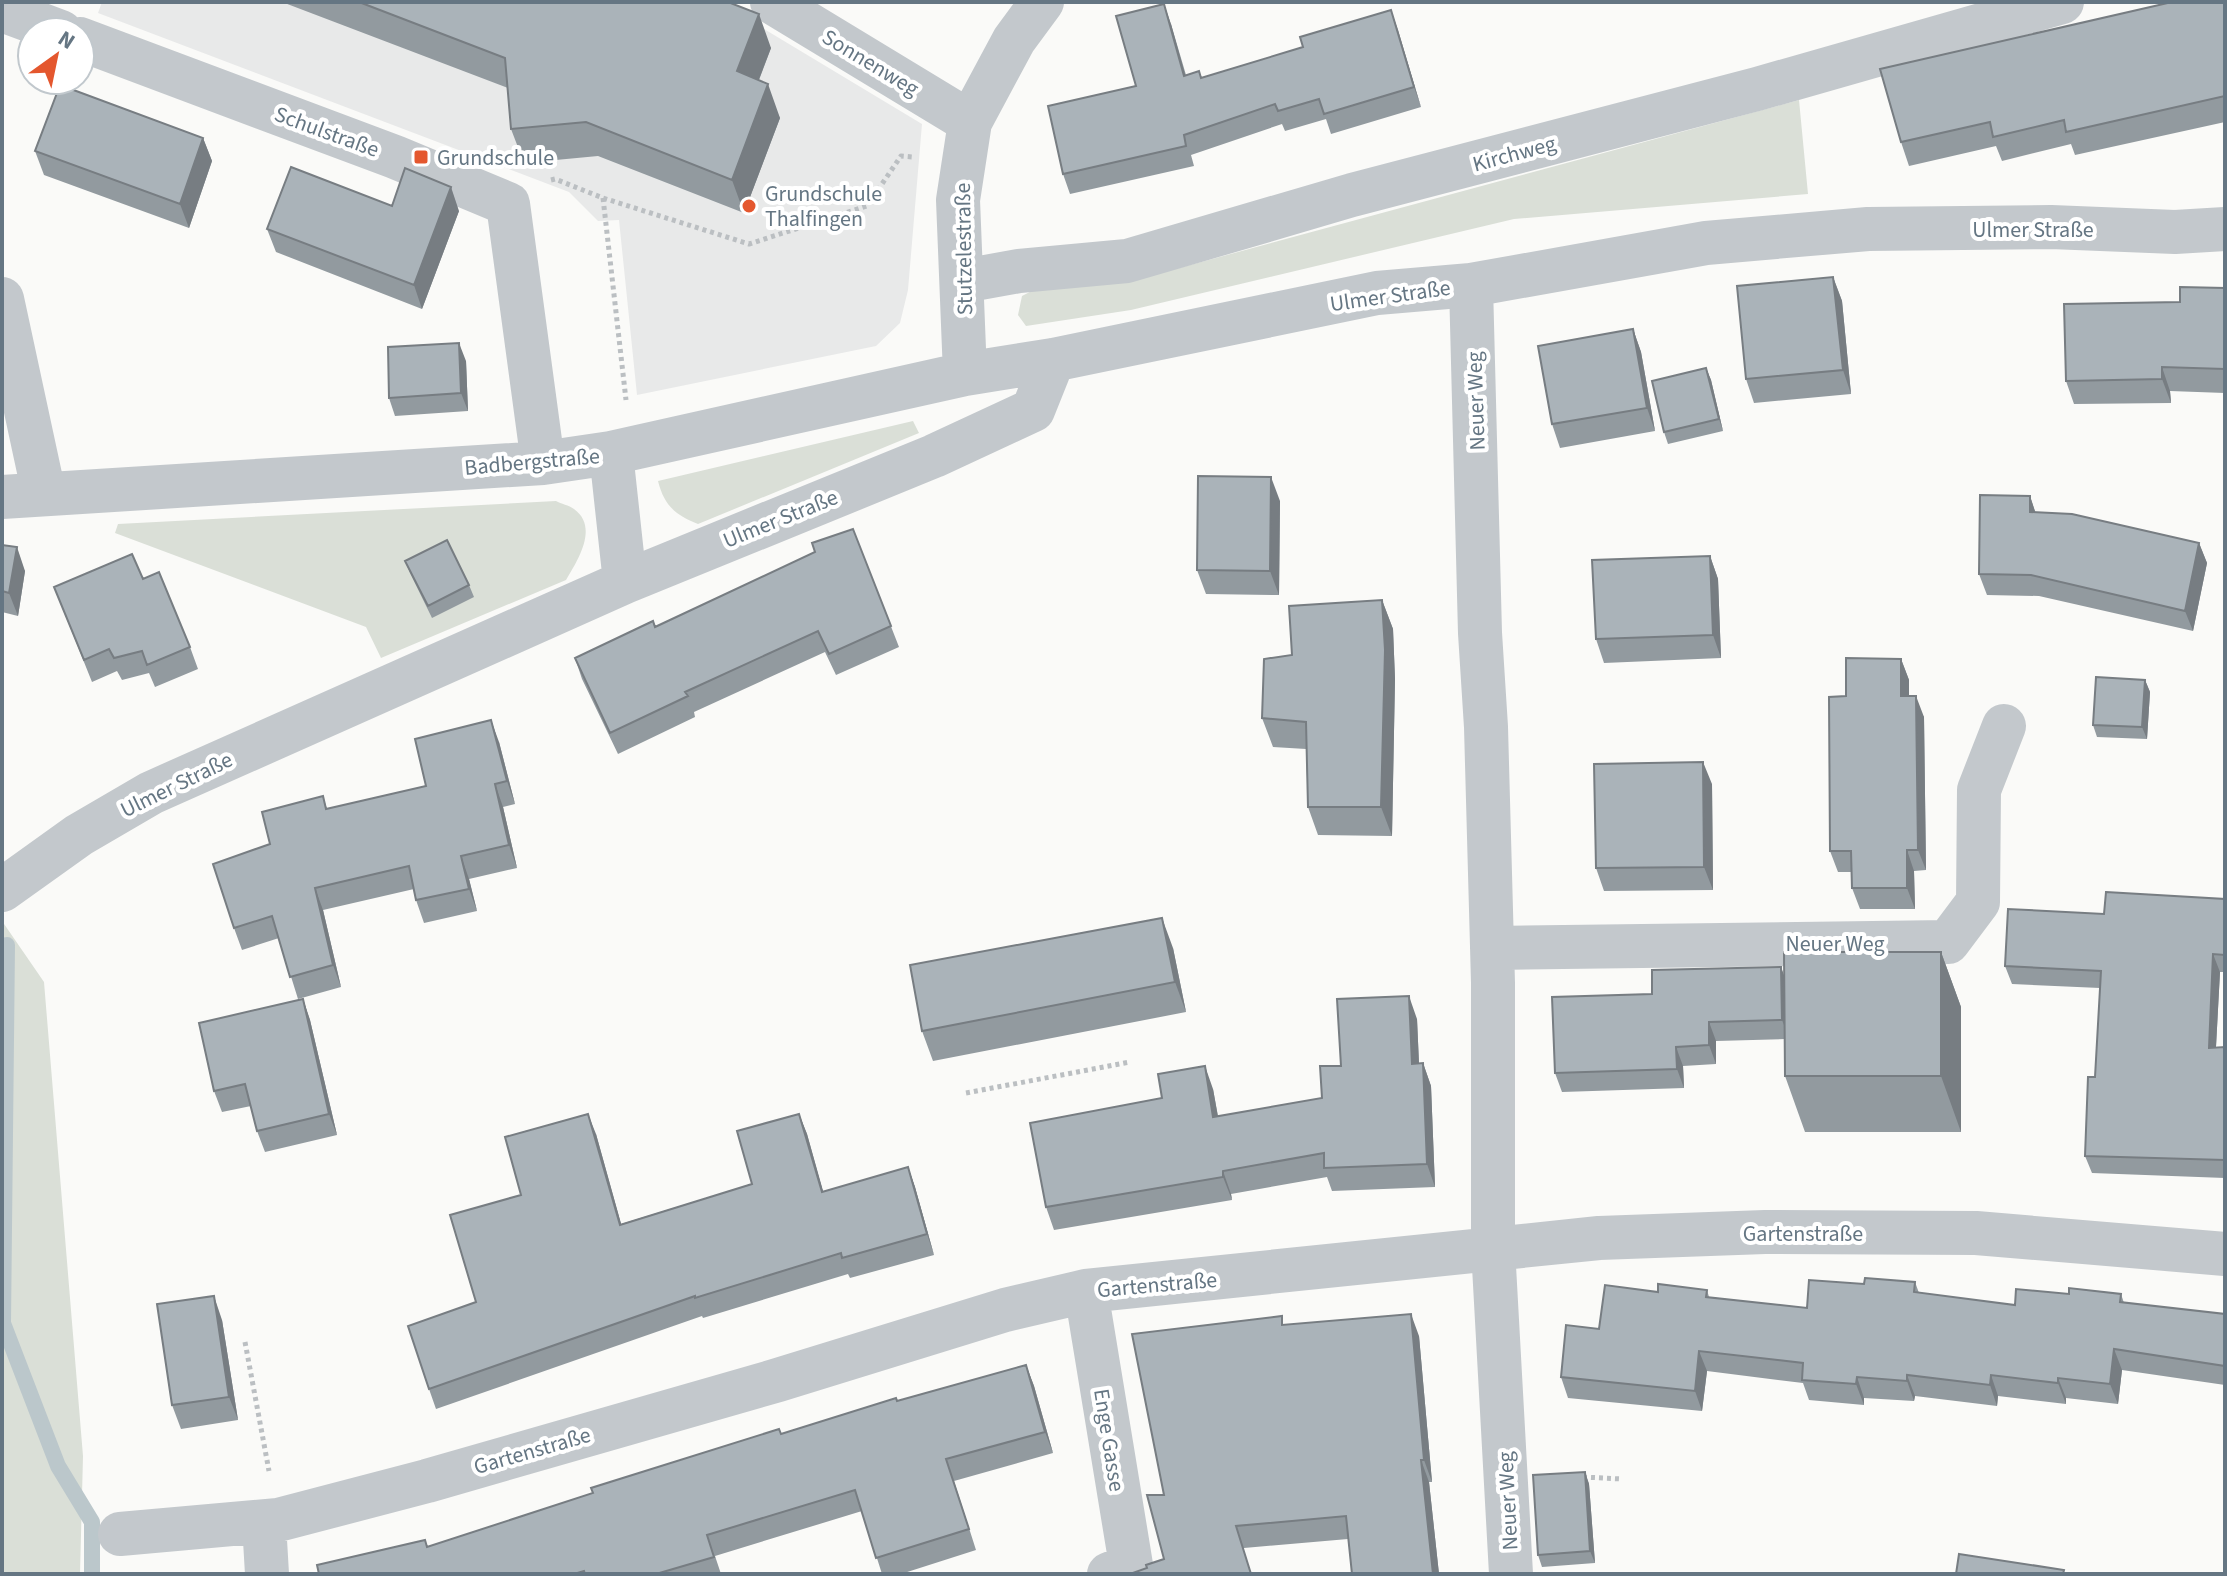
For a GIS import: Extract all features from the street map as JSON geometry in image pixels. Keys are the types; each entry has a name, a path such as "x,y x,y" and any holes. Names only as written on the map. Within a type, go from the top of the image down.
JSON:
{"street":[{"name":"Sonnenweg","path":"772,2 966,142"},
{"name":"Stutzelestraße","path":"965,374 958,200 966,142 1014,40 1042,2"},
{"name":"Kirchweg","path":"963,281 1019,271 1127,261 1352,195 1757,89 2062,2"},
{"name":"Schulstraße","path":"96,45 403,160 508,204"},
{"path":"508,204 543,463"},
{"name":"Ulmer Straße","path":"2,890 79,835 151,793 625,582 934,456 1033,410 1053,360 1377,293 1471,285 1706,243 1868,229 2051,227 2175,232 2225,229"},
{"name":"Neuer Weg","path":"1471,285 1492,948 1493,1248 1511,1574"},
{"path":"2,299 23,495"},
{"name":"Badbergstraße","path":"23,495 543,463 611,453 965,374 1053,360"},
{"path":"611,453 625,582"},
{"name":"Neuer Weg","path":"1492,948 1948,942 1978,902 1979,790 2004,726"},
{"name":"Gartenstraße","path":"120,1534 271,1522 427,1481 778,1380 1005,1310 1086,1291 1599,1238 1765,1232 1976,1233 2225,1254"},
{"name":"Enge Gasse","path":"1086,1291 1131,1565 1109,1574"},
{"path":"267,1574 271,1522"}],"path":[{"path":"508,204 555,179 603,198 749,244 867,206 901,156 966,142"},
{"path":"603,198 627,405"},
{"path":"966,1093 1130,1062"},
{"path":"245,1342 271,1522"},
{"path":"1506,1473 1622,1479"}],"shaded area":[{"name":"Grundschule Thalfingen","path":"102,2 719,2 922,124 908,290 900,323 876,346 637,395 619,220 598,221 569,192 98,13"},
{"path":"1799,100 1808,194 1514,219 1131,310 1026,326 1018,315 1022,296 1047,283 1131,281"},
{"path":"913,421 919,433 698,524 672,508 658,481"},
{"path":"556,501 574,509 585,525 584,544 566,580 381,658 366,627 115,533 118,524"},
{"path":"2,921 44,982 83,1456 80,1574 2,1574"}],"building":[{"path":"359,2 728,2 759,14 737,71 768,84 732,180 586,122 511,129 505,58"},
{"path":"2172,2 2225,2 2225,96 2066,132 2064,120 1993,137 1990,122 1901,142 1880,69"},
{"path":"1164,4 1184,76 1199,71 1201,78 1303,47 1300,37 1391,10 1414,87 1324,114 1319,99 1278,111 1275,104 1184,135 1186,146 1063,174 1048,106 1136,86 1116,16"},
{"path":"56,96 90,96 203,138 180,204 35,151"},
{"path":"291,167 392,206 405,168 451,187 414,285 267,229"},
{"path":"1833,277 1843,370 1746,379 1737,286"},
{"path":"2180,287 2225,288 2225,369 2162,367 2162,379 2066,381 2064,304 2180,302"},
{"path":"1633,329 1647,408 1552,424 1538,346"},
{"path":"459,343 461,393 389,398 388,347"},
{"path":"1706,368 1719,419 1664,432 1652,381"},
{"path":"1198,476 1271,477 1270,571 1197,570"},
{"path":"1980,495 2030,496 2030,512 2072,514 2199,543 2185,611 2031,575 1979,574"},
{"path":"853,529 891,626 829,654 818,631 685,692 688,696 610,733 575,658 653,621 655,627 815,552 812,543"},
{"path":"447,540 469,585 428,606 405,561"},
{"path":"2,545 17,547 9,593 2,591"},
{"path":"132,554 143,579 159,572 190,647 147,665 142,651 114,658 109,649 84,660 54,587"},
{"path":"1710,556 1713,635 1596,639 1592,560"},
{"path":"1382,600 1385,650 1381,807 1308,807 1306,722 1262,718 1264,659 1292,655 1289,606"},
{"path":"1846,658 1901,659 1901,696 1916,696 1918,850 1907,850 1907,888 1852,888 1851,851 1830,851 1829,697 1846,696"},
{"path":"2096,677 2145,680 2142,727 2093,725"},
{"path":"491,720 507,781 495,784 509,845 461,856 469,889 416,900 409,866 315,888 333,965 290,977 272,916 234,928 213,864 270,844 262,812 323,796 326,809 426,786 415,739"},
{"path":"1703,762 1704,867 1596,868 1594,764"},
{"path":"2106,892 2225,899 2225,955 2213,954 2209,1048 2225,1047 2225,1160 2085,1156 2088,1077 2095,1077 2101,971 2005,966 2008,909 2104,914"},
{"path":"1162,918 1175,982 922,1031 910,965"},
{"path":"1784,952 1941,952 1941,1076 1785,1076"},
{"path":"1781,967 1782,1020 1709,1022 1709,1045 1676,1047 1677,1069 1555,1073 1552,997 1652,994 1652,970"},
{"path":"1409,996 1412,1064 1423,1063 1427,1164 1324,1168 1324,1153 1223,1171 1223,1177 1046,1207 1030,1123 1162,1098 1158,1074 1205,1066 1213,1117 1322,1098 1320,1066 1341,1066 1337,999"},
{"path":"303,999 329,1114 257,1131 245,1084 214,1091 199,1023"},
{"path":"588,1114 620,1225 752,1184 737,1131 799,1114 822,1192 908,1167 927,1234 842,1258 841,1253 695,1296 429,1389 408,1326 476,1302 450,1215 521,1195 505,1137"},
{"path":"1865,1278 1915,1282 1914,1292 2015,1305 2016,1289 2069,1294 2069,1288 2121,1294 2120,1302 2225,1314 2225,1366 2114,1349 2110,1384 2058,1378 2058,1383 1991,1375 1990,1385 1907,1375 1907,1381 1857,1377 1856,1384 1802,1380 1803,1363 1699,1351 1695,1391 1561,1377 1566,1325 1599,1329 1605,1285 1658,1292 1658,1284 1707,1290 1706,1297 1807,1308 1809,1280 1864,1284"},
{"path":"214,1296 229,1397 172,1405 157,1304"},
{"path":"1411,1314 1433,1574 1352,1574 1346,1516 1236,1526 1251,1574 1130,1574 1164,1559 1147,1495 1164,1495 1132,1334 1282,1316 1282,1325"},
{"path":"1026,1365 1045,1432 946,1459 969,1529 876,1558 855,1490 707,1535 714,1557 656,1574 585,1574 584,1571 574,1574 319,1574 317,1565 425,1540 427,1547 593,1493 591,1488 779,1429 781,1434 896,1398 897,1401"},
{"path":"1585,1472 1590,1551 1538,1555 1533,1475"},
{"path":"1959,1554 2064,1570 2063,1574 1956,1574"}],"waterway":[{"path":"7,945 3,1323 58,1466 92,1522 92,1574"}],"place":[{"name":"Grundschule","path":"421,157"},
{"name":"Grundschule Thalfingen","path":"749,206"}]}
